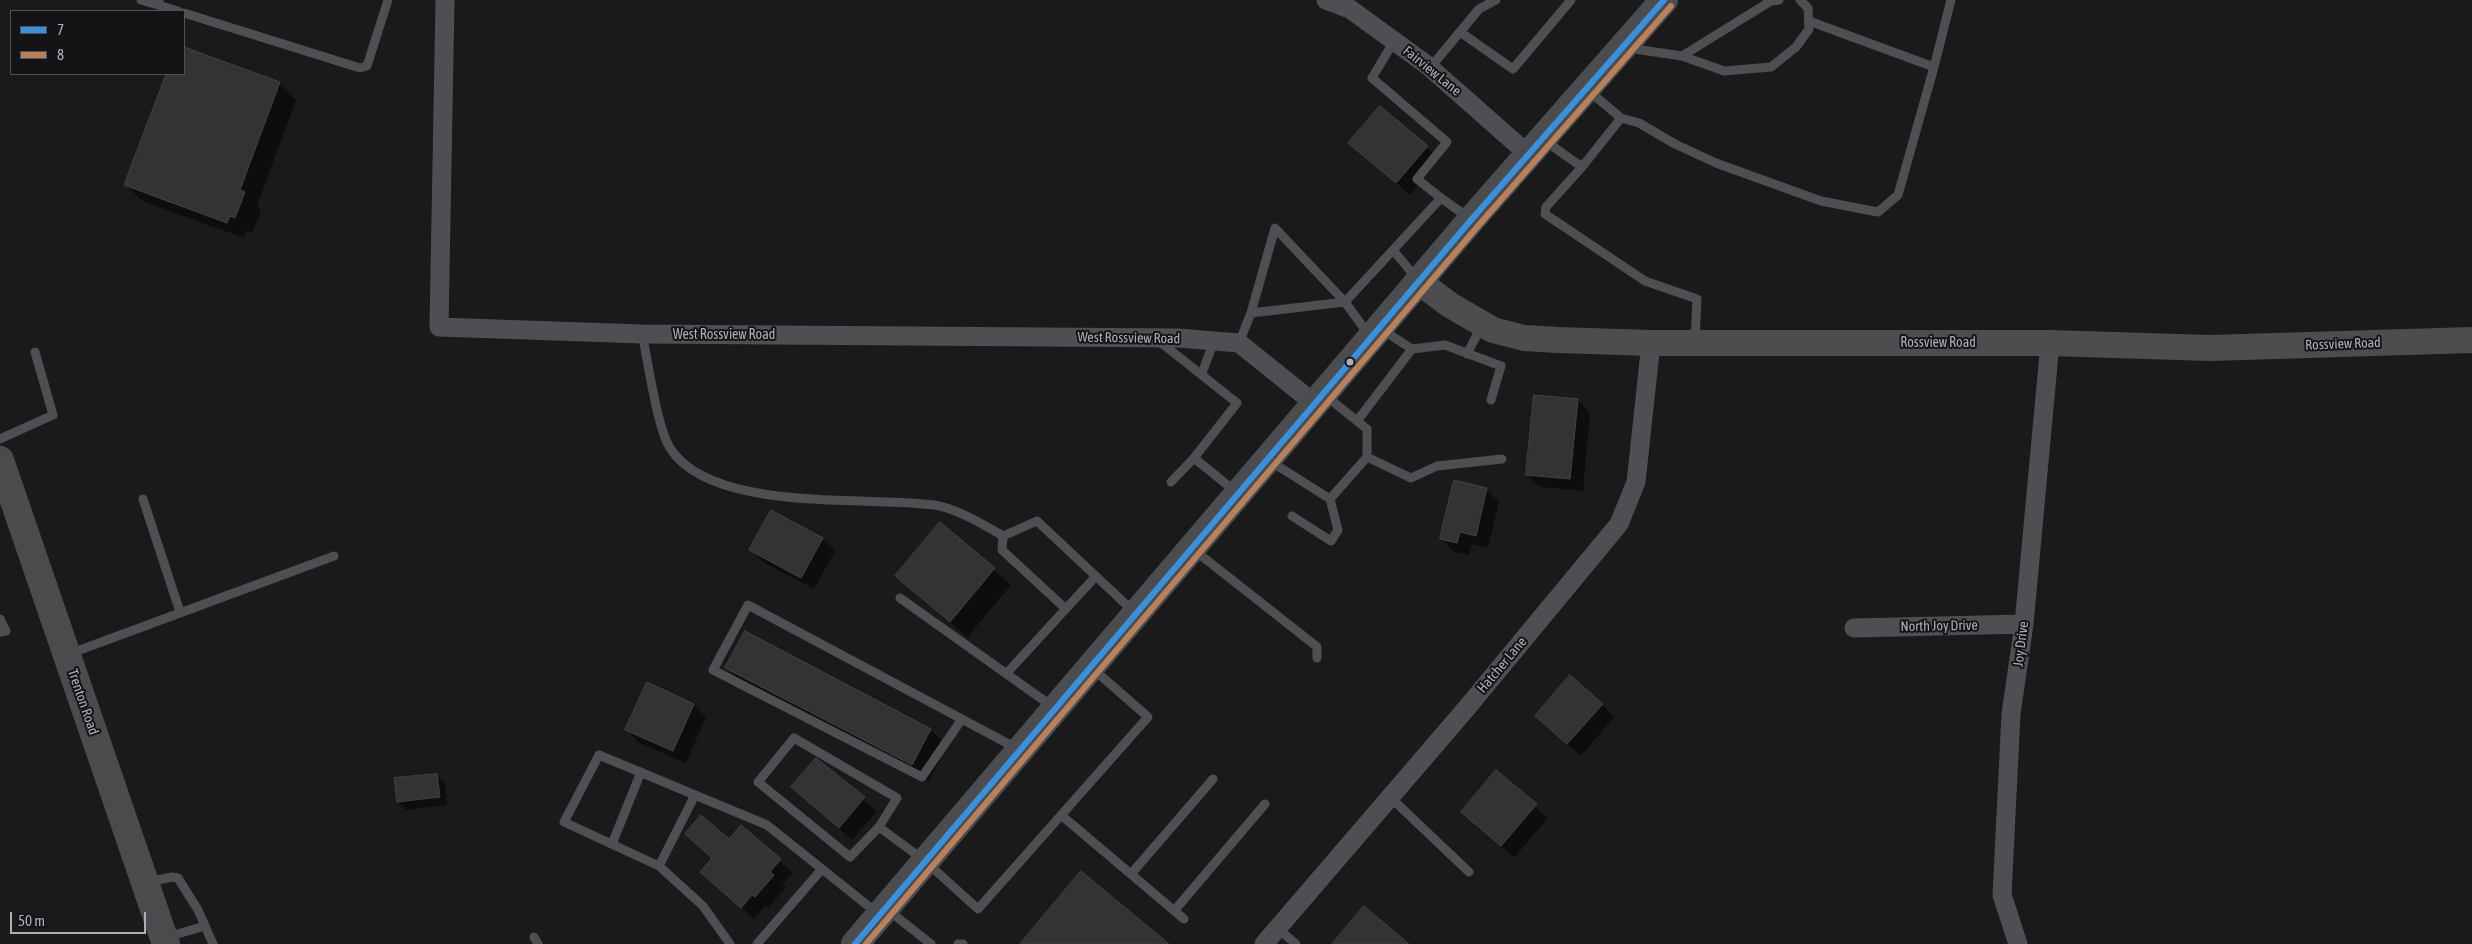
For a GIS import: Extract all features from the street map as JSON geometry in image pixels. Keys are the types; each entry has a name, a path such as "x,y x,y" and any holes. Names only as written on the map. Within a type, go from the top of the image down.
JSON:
{"highway":[{"path":"855,944 1471,220 1664,0"}],"main road":[{"name":"Trenton Road","path":"2,473 67,655 165,941"}],"street":[{"name":"West Rossview Road","path":"445,0 439,327 642,334 1153,337 1239,343"},
{"name":"Fairview Lane","path":"1326,0 1350,9 1536,147"},
{"name":"Rossview Road","path":"1419,282 1450,305 1493,330 1524,338 1651,344 2050,342 2210,348 2472,340"},
{"name":"Joy Drive","path":"2018,944 2002,895 2011,714 2024,624 2050,342"},
{"path":"1239,343 1319,399"},
{"name":"Hatcher Lane","path":"1264,944 1465,710 1619,524 1636,482 1651,344"},
{"name":"North Joy Drive","path":"1854,628 2024,624"}],"lane":[{"path":"141,0 158,2 176,10"},
{"path":"185,13 360,68 367,66 388,0"},
{"path":"1430,68 1479,9 1496,0"},
{"path":"1460,32 1513,69 1571,0"},
{"path":"1682,56 1771,1 1779,0"},
{"path":"1623,47 1682,56 1724,71 1771,67 1796,47 1809,29 1808,8 1800,0"},
{"path":"1586,89 1621,118 1639,123 1674,144 1716,163 1821,202 1878,212 1898,195 1951,0"},
{"path":"1809,21 1934,67"},
{"path":"1394,41 1372,78 1448,142 1417,179 1471,220"},
{"path":"1621,118 1582,167 1546,207 1545,214 1644,280 1697,299 1695,343"},
{"path":"1536,147 1582,167"},
{"path":"1251,313 1345,302 1441,198"},
{"path":"1239,343 1251,313 1275,228 1375,333 1412,349 1445,345 1501,366 1491,400"},
{"path":"1393,250 1419,282"},
{"path":"1467,354 1482,324"},
{"path":"642,334 662,426 670,448 702,477 769,496 935,505 976,521 1003,536"},
{"path":"1153,337 1237,403 1194,458 1171,482"},
{"path":"1202,374 1214,341"},
{"path":"1358,421 1412,349"},
{"path":"0,439 53,415 35,352"},
{"path":"1319,399 1367,428 1366,457 1330,499"},
{"path":"1366,457 1411,478 1437,466 1502,459"},
{"path":"1194,458 1238,494"},
{"path":"1268,460 1330,499 1338,530 1330,541 1292,516"},
{"path":"143,499 180,612"},
{"path":"1003,536 1037,521 1136,614"},
{"path":"1003,536 1002,550 1066,609"},
{"path":"1192,549 1317,647 1317,658"},
{"path":"67,655 334,556"},
{"path":"1006,674 1096,576"},
{"path":"900,598 1056,709"},
{"path":"962,719 922,777 713,670 748,605 1021,750"},
{"path":"0,620 6,631 0,632"},
{"path":"879,827 925,862 978,909 1148,717 1091,667"},
{"path":"794,738 897,798 879,827 850,857 758,782 794,738"},
{"path":"730,944 703,906 659,866 564,822 598,755 767,825 822,869 930,944"},
{"path":"612,844 641,772"},
{"path":"1131,874 1213,779"},
{"path":"659,866 695,795"},
{"path":"1389,797 1469,872"},
{"path":"1174,911 1265,804"},
{"path":"1061,815 1184,919"},
{"path":"757,944 822,869"},
{"path":"145,882 172,877 178,878 198,910 213,944"},
{"path":"165,941 205,926"},
{"path":"1277,928 1296,944"},
{"path":"958,944 963,944"}],"building":[{"path":"185,47 280,82 240,190 245,192 235,218 230,216 227,223 124,185 166,75 185,75"},
{"path":"1380,106 1428,146 1396,183 1348,143"},
{"path":"1534,395 1578,399 1570,479 1526,475"},
{"path":"1454,480 1487,488 1476,536 1460,532 1457,543 1440,539"},
{"path":"771,510 823,538 801,578 749,550"},
{"path":"940,522 995,568 950,622 895,576"},
{"path":"745,631 931,729 912,765 725,668"},
{"path":"1570,675 1603,704 1567,744 1535,716"},
{"path":"647,682 694,704 673,751 625,730"},
{"path":"816,758 865,797 839,828 791,787"},
{"path":"1496,770 1537,804 1501,846 1461,812"},
{"path":"437,774 440,797 397,802 394,778"},
{"path":"701,815 729,839 741,825 781,859 770,872 774,875 755,897 752,895 741,908 700,872 712,858 685,834"},
{"path":"1081,871 1169,944 1020,944"},
{"path":"1364,906 1409,944 1332,944"}],"transit line":[{"name":"7","path":"855,944 1471,220 1664,0"},
{"name":"8","path":"866,944 1478,226 1671,6"}]}
